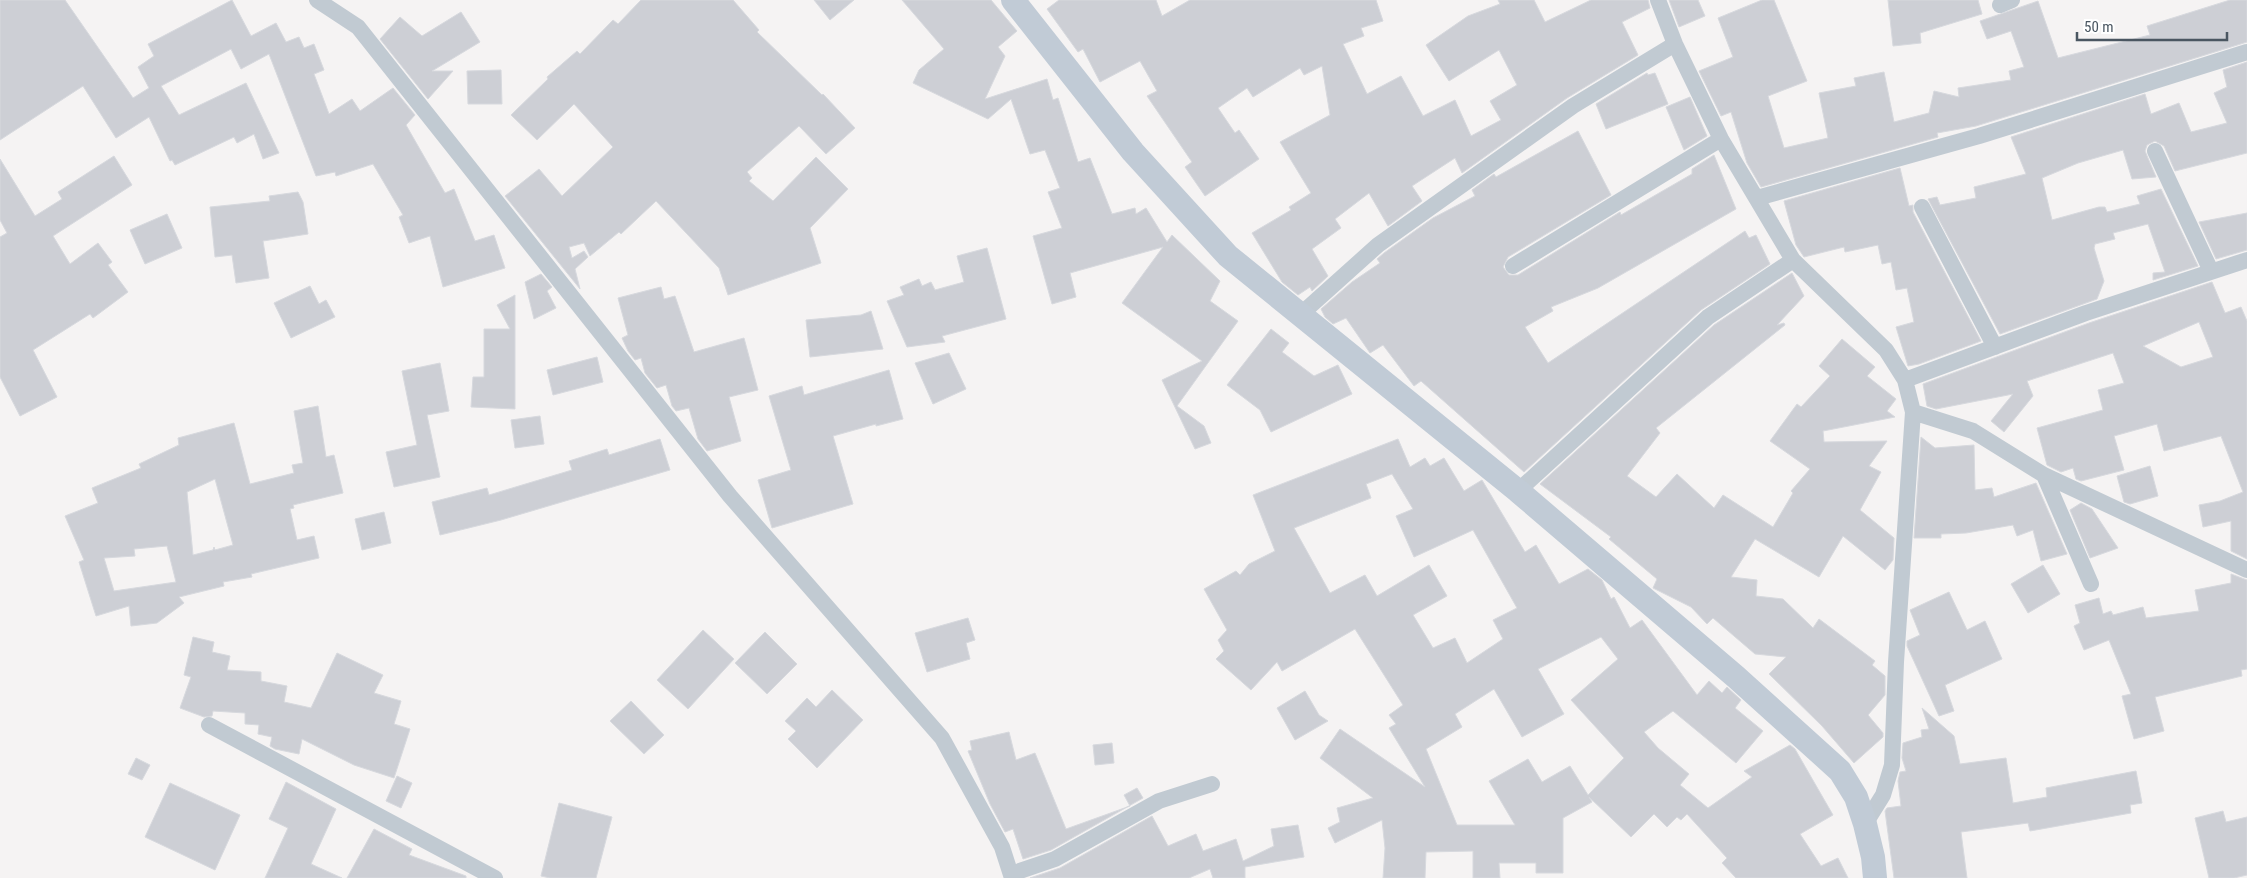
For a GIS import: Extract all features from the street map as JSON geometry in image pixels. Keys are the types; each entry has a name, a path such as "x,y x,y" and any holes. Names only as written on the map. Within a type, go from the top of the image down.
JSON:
{"main road":[{"path":"1016,1 1133,152 1228,256 1518,491 1736,677 1840,771 1856,797 1866,824 1874,857 1875,878"}],"street":[{"path":"317,0 358,27 730,496 942,738 1002,847 1012,876 1055,859 1159,801 1212,784"},
{"path":"1658,0 1676,44 1721,139 1793,260 1886,350 1905,380 1913,412 1896,662 1892,764 1883,795 1866,824"},
{"path":"1300,315 1378,245 1573,106 1676,44"},
{"path":"1757,198 1979,136 2247,52"},
{"path":"1513,266 1721,139"},
{"path":"2154,152 2211,270"},
{"path":"1922,207 1995,347"},
{"path":"1518,491 1708,317 1793,260"},
{"path":"1905,380 2211,270 2247,260"},
{"path":"1913,412 1973,431 2044,475 2247,570"},
{"path":"2044,475 2091,584"},
{"path":"209,725 495,878"}],"building":[{"path":"0,0 65,0 133,98 149,88 138,67 154,56 148,44 232,0 251,36 276,23 286,42 299,37 304,48 314,44 324,70 314,74 329,114 352,99 360,111 393,88 415,115 406,125 445,193 454,189 475,241 494,235 505,268 443,287 430,236 409,243 399,217 403,215 373,164 336,176 335,172 316,176 269,54 241,69 231,49 161,86 179,115 246,83 279,153 263,159 254,134 237,143 234,137 175,165 172,160 170,161 149,117 116,138 83,86 0,140"},
{"path":"641,0 733,0 759,30 757,32 823,94 855,128 826,154 799,126 747,172 752,178 749,181 773,201 816,157 848,189 810,228 821,263 728,295 719,268 656,201 621,234 619,232 590,256 584,243 569,247 572,258 584,251 588,257 575,269 580,289 505,196 539,169 562,196 613,147 574,104 537,140 511,115 548,79 547,77 577,51 580,54 613,20 618,24"},
{"path":"814,0 854,0 830,20"},
{"path":"902,0 991,0 1017,31 998,47 1005,56 985,99 1047,79 1053,100 1058,98 1078,162 1090,158 1112,214 1135,208 1136,214 1146,208 1167,242 1172,235 1220,281 1210,301 1238,321 1177,406 1204,426 1211,443 1195,449 1162,380 1202,361 1122,303 1163,247 1070,273 1076,297 1052,304 1033,236 1062,228 1048,192 1060,188 1045,150 1030,154 1011,99 988,119 913,83 919,70 944,49"},
{"path":"1059,0 1156,0 1162,16 1190,0 1376,0 1383,21 1361,28 1364,36 1343,44 1367,94 1401,76 1423,116 1455,100 1471,136 1501,120 1490,101 1517,85 1499,50 1449,81 1426,45 1468,16 1500,4 1498,0 1534,0 1545,22 1591,0 1648,0 1650,8 1622,22 1638,55 1567,98 1462,173 1455,158 1412,186 1422,201 1388,226 1369,193 1335,219 1341,228 1312,249 1328,276 1312,291 1310,287 1298,295 1282,282 1252,233 1291,210 1289,207 1311,193 1280,142 1330,115 1322,66 1304,75 1300,68 1253,97 1247,88 1218,108 1235,133 1239,130 1259,159 1205,196 1185,167 1192,162 1147,96 1157,91 1140,61 1100,82 1083,49 1078,52 1047,9"},
{"path":"1669,0 1698,0 1705,16 1679,27"},
{"path":"1762,0 1774,0 1807,81 1768,96 1784,148 1828,138 1819,93 1856,86 1854,78 1884,72 1894,122 1929,113 1934,91 1959,97 1958,88 2011,80 2009,71 2024,67 2011,31 1987,39 1980,21 2038,1 2058,58 2150,35 2147,26 2230,0 2247,0 2247,42 1976,126 1937,133 1938,137 1761,187 1747,163 1731,112 1721,116 1699,71 1733,57 1718,18"},
{"path":"1888,0 1978,0 1982,14 1920,33 1921,43 1893,46"},
{"path":"461,12 480,42 432,71 453,71 428,99 380,39 400,17 422,36"},
{"path":"2247,62 2247,153 2175,171 2164,146 2155,141 2147,145 2145,151 2156,177 2132,179 2123,150 2078,163 2042,178 2052,220 2099,207 2105,207 2107,212 2140,204 2137,196 2161,189 2198,266 2153,280 2153,273 2165,272 2148,224 2113,233 2115,239 2095,244 2094,248 2104,281 2097,299 2000,334 1928,199 1937,197 1940,205 1976,198 1974,187 2026,174 2011,137 2145,94 2151,114 2179,103 2191,132 2227,123 2214,93 2227,87 2223,70"},
{"path":"501,70 502,104 468,104 467,71"},
{"path":"1647,73 1648,75 1655,73 1668,104 1606,129 1596,104"},
{"path":"1690,97 1707,136 1684,150 1666,107"},
{"path":"1578,131 1611,195 1508,257 1503,267 1509,275 1518,275 1620,212 1621,215 1692,174 1692,169 1714,155 1736,209 1598,288 1551,307 1553,311 1525,327 1548,363 1745,231 1749,238 1756,235 1770,264 1701,310 1524,472 1421,381 1414,386 1383,345 1370,353 1346,318 1333,324 1325,317 1321,309 1352,282 1380,263 1377,259 1384,253 1433,218 1475,196 1472,190 1494,174 1496,177"},
{"path":"114,156 132,185 53,236 70,264 98,243 112,262 108,265 128,292 93,318 90,314 33,350 57,397 20,416 0,377 0,237 7,233 0,220 0,159 35,216 62,199 58,192"},
{"path":"1900,168 1909,206 1913,205 1913,212 1981,341 1919,364 1908,366 1896,327 1914,322 1907,288 1896,290 1891,262 1882,264 1878,245 1845,252 1844,247 1804,257 1796,245 1784,201"},
{"path":"298,192 303,202 308,234 263,241 269,278 236,283 232,255 215,257 210,207 270,201 269,196"},
{"path":"2247,213 2247,250 2216,259 2199,222"},
{"path":"167,214 182,248 145,264 130,230"},
{"path":"987,248 1006,319 942,336 945,342 907,347 887,301 904,295 900,287 919,279 922,286 931,282 935,290 964,282 957,256"},
{"path":"1792,273 1804,296 1777,325 1784,323 1785,325 1656,428 1660,433 1627,476 1656,497 1677,474 1714,508 1723,495 1773,527 1793,493 1791,491 1810,469 1770,441 1797,404 1801,407 1830,376 1819,366 1842,339 1875,367 1867,376 1896,399 1887,411 1895,417 1823,431 1824,442 1887,441 1869,466 1881,472 1860,510 1894,538 1893,560 1885,570 1843,536 1819,577 1755,539 1731,577 1757,580 1756,596 1783,599 1813,628 1819,619 1875,661 1872,665 1885,676 1885,695 1868,715 1883,733 1883,737 1854,763 1822,726 1769,674 1786,657 1755,654 1713,618 1707,624 1691,607 1653,588 1657,579 1609,539 1611,537 1540,484 1714,325"},
{"path":"541,274 552,287 547,291 556,308 534,319 525,282"},
{"path":"2212,282 2225,313 2241,307 2247,321 2247,559 2231,551 2231,521 2203,527 2199,505 2220,501 2243,492 2221,436 2164,451 2157,424 2114,436 2124,470 2081,481 2076,479 2073,468 2061,472 2047,465 2037,428 2103,410 2098,390 2124,383 2113,353 2027,381 2033,396 2004,432 1991,421 2013,394 1936,409 1927,406 1923,384 2089,323","holes":["2199,322 2213,357 2181,367 2143,346"]},
{"path":"310,286 319,304 326,300 335,317 291,338 274,303"},
{"path":"661,287 664,299 675,296 694,352 744,338 758,390 729,397 741,441 707,451 698,439 689,408 676,411 672,406 666,385 657,388 645,373 641,358 635,360 628,351 622,338 628,335 618,298"},
{"path":"515,295 515,409 471,407 473,377 484,377 484,329 510,329 497,305"},
{"path":"871,311 883,349 810,357 806,320 861,315"},
{"path":"1271,329 1289,343 1282,352 1314,376 1338,365 1352,394 1271,432 1260,410 1227,385"},
{"path":"949,353 966,389 933,404 915,363"},
{"path":"597,357 603,382 553,395 547,370"},
{"path":"440,363 449,411 427,415 440,477 394,487 386,452 417,445 402,371"},
{"path":"889,370 903,419 876,426 876,424 833,436 853,504 772,528 758,480 791,470 769,396 802,386 804,395"},
{"path":"318,406 326,457 334,455 343,493 293,505 294,508 290,509 297,540 314,536 319,558 251,574 252,577 223,582 224,586 179,597 184,603 157,623 131,626 129,606 96,616 79,562 84,560 65,516 98,503 92,488 141,468 139,464 179,445 178,438 234,423 250,484 294,473 292,465 303,463 294,411","holes":["215,479 233,545 215,550 214,547 213,550 193,555 187,492","167,546 176,582 114,591 104,558 135,556 134,549"]},
{"path":"540,416 544,444 515,448 511,420"},
{"path":"1921,437 1935,448 1974,445 1975,490 1992,488 1994,497 2036,483 2067,554 2041,561 2033,530 2017,536 2013,525 1966,533 1941,534 1941,538 1914,538"},
{"path":"660,439 670,470 501,520 440,535 432,502 487,488 489,495 572,470 569,461 607,449 609,455"},
{"path":"1398,439 1410,467 1425,458 1430,466 1444,458 1464,491 1482,480 1525,552 1536,545 1559,584 1588,569 1602,580 1611,599 1614,597 1630,628 1642,620 1697,695 1709,681 1722,693 1727,687 1741,700 1735,708 1763,731 1736,763 1673,711 1644,732 1658,748 1689,774 1680,785 1708,808 1752,777 1744,771 1790,745 1795,749 1833,815 1800,834 1821,866 1838,858 1848,878 1736,878 1722,863 1727,858 1687,814 1681,820 1677,817 1667,827 1654,814 1631,837 1589,797 1592,802 1563,818 1563,873 1536,873 1536,863 1499,863 1500,878 1473,878 1473,851 1426,852 1425,878 1383,878 1385,848 1382,820 1335,843 1328,828 1340,822 1337,808 1373,798 1320,758 1340,729 1425,787 1389,728 1396,724 1389,715 1403,705 1355,629 1282,671 1277,662 1251,690 1216,659 1224,651 1218,640 1227,630 1204,589 1236,571 1240,575 1249,564 1275,551 1253,495","holes":["1392,474 1413,509 1396,516 1414,557 1473,530 1517,608 1493,620 1503,639 1467,663 1455,638 1433,648 1413,615 1447,596 1429,565 1377,596 1365,575 1330,593 1294,528 1371,498 1366,484","1601,637 1618,659 1571,700 1624,758 1588,795 1570,766 1542,782 1528,759 1489,781 1515,825 1457,825 1426,749 1462,727 1455,714 1494,689 1522,737 1564,714 1538,669"]},
{"path":"2150,466 2158,496 2130,504 2124,502 2117,476"},
{"path":"2081,503 2092,509 2118,548 2090,558 2070,510"},
{"path":"384,512 391,543 362,550 355,519"},
{"path":"2043,565 2060,594 2028,613 2011,584"},
{"path":"2231,574 2247,580 2247,669 2241,670 2242,676 2155,697 2164,731 2134,739 2122,696 2131,694 2109,640 2084,650 2074,626 2080,623 2075,605 2099,598 2103,614 2111,611 2113,615 2143,607 2146,618 2199,611 2195,590 2231,583"},
{"path":"1949,592 1967,630 1985,621 2002,659 1945,685 1954,711 1939,716 1907,646 1907,641 1920,635 1910,610"},
{"path":"968,618 975,640 966,643 970,659 927,672 915,633"},
{"path":"703,630 734,659 688,709 657,680"},
{"path":"765,632 797,664 767,694 735,663"},
{"path":"193,637 214,642 212,652 230,656 227,670 261,672 261,681 287,686 284,702 311,708 337,653 383,675 374,693 401,701 394,724 410,729 394,778 354,765 302,739 299,754 275,749 270,746 272,737 258,734 259,725 245,724 245,713 213,711 212,716 204,717 180,708 191,677 184,675"},
{"path":"832,690 863,720 817,768 788,739 796,731 785,721 807,698 816,707"},
{"path":"1305,691 1319,715 1328,721 1295,740 1277,708"},
{"path":"631,701 664,735 644,754 610,721"},
{"path":"1922,708 1954,736 1960,764 2006,758 2013,803 2047,797 2046,788 2136,771 2142,803 2130,805 2131,813 2030,831 2028,823 1961,832 1967,878 1894,878 1885,811 1887,808 1901,806 1898,781 1900,772 1906,771 1902,758 1903,743 1922,737 1921,730 1929,729"},
{"path":"1009,732 1016,760 1035,753 1066,829 1127,807 1051,850 1023,859 1013,829 1005,832 990,804 968,751 972,750 970,741"},
{"path":"1112,743 1114,763 1095,765 1093,745"},
{"path":"136,758 150,765 142,780 128,774"},
{"path":"397,776 412,783 401,808 386,801"},
{"path":"286,782 336,809 311,864 342,878 265,878 288,828 269,819"},
{"path":"170,783 240,815 215,870 145,837"},
{"path":"1137,788 1143,798 1130,806 1124,795"},
{"path":"559,803 612,817 596,878 550,878 541,876"},
{"path":"2223,811 2226,822 2247,817 2247,875 2234,878 2209,878 2195,818"},
{"path":"1152,816 1168,846 1196,834 1203,851 1236,839 1243,861 1274,846 1271,829 1298,825 1304,857 1245,867 1245,878 1213,878 1210,869 1189,878 1030,878 1060,868"},
{"path":"374,829 412,849 409,855 466,876 466,878 347,878"}]}
